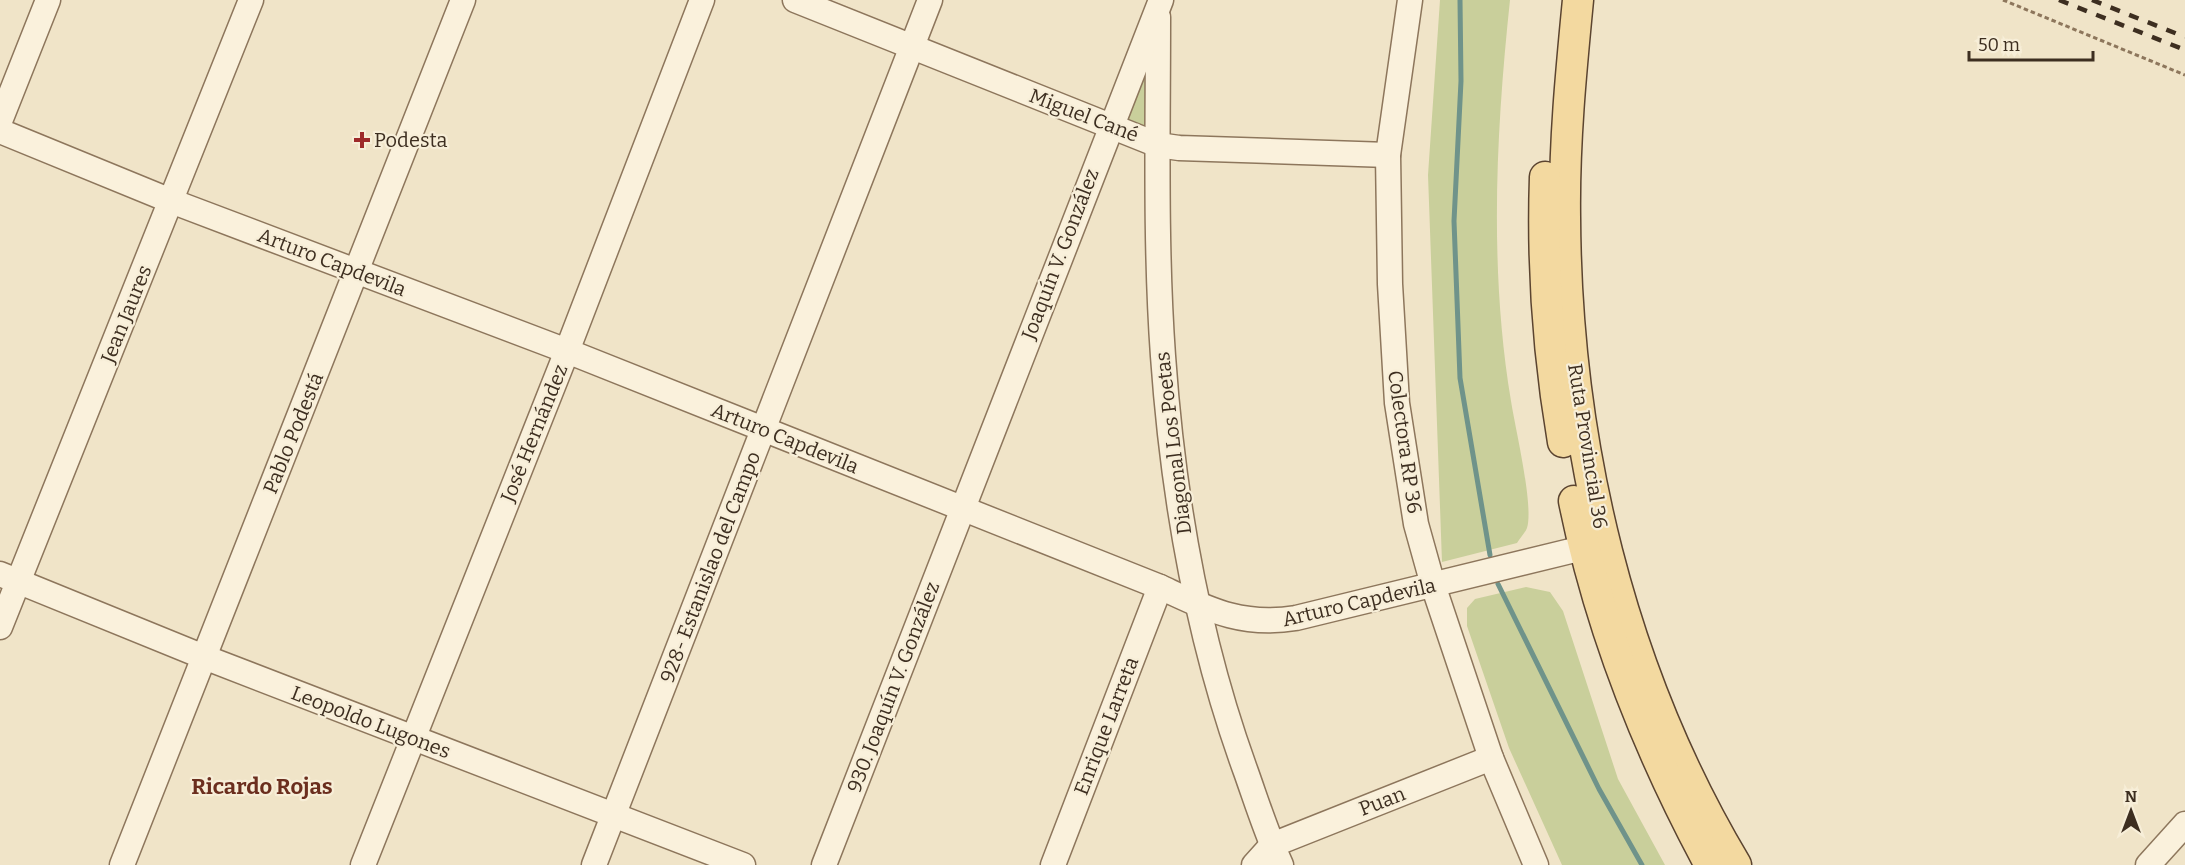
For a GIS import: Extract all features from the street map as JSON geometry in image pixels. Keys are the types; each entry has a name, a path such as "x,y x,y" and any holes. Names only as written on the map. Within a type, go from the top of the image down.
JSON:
{"main road":[{"name":"Ruta Provincial 36","path":"1557,0 1548,115 1544,220 1545,290 1560,422 1583,548 1637,714 1667,781 1710,865"},
{"name":"Ruta Provincial 36","path":"1578,0 1567,133 1565,217 1568,295 1581,424 1595,502 1617,587 1643,666 1687,771 1736,865"},
{"path":"1687,771 1725,816 1753,865"}],"street":[{"path":"0,121 48,0"},
{"name":"Jean Jaures","path":"0,627 9,577 171,201 251,0"},
{"name":"Pablo Podestá","path":"122,865 358,272 463,0"},
{"name":"José Hernández","path":"363,865 567,351 702,0"},
{"name":"Miguel Cané","path":"795,0 1158,144 1179,148 1388,155"},
{"name":"928- Estanislao del Campo","path":"594,865 930,0"},
{"name":"Colectora RP 36","path":"1410,0 1388,155 1390,284 1397,403 1416,524 1433,585 1491,758 1536,865"},
{"name":"Joaquín V. González","path":"961,509 1160,3"},
{"name":"Diagonal Los Poetas","path":"1160,3 1158,144 1163,366 1168,422 1196,603 1230,728 1276,855"},
{"name":"Arturo Capdevila","path":"0,131 171,201 567,351 1242,620 1279,621 1583,548"},
{"name":"930. Joaquín V. González","path":"824,865 961,509"},
{"name":"Leopoldo Lugones","path":"9,577 204,657 743,865"},
{"name":"Enrique Larreta","path":"1053,865 1160,587"},
{"name":"Puan","path":"1276,855 1491,758"},
{"path":"2148,865 2185,824"},
{"path":"1254,865 1276,855"}],"path":[{"path":"2003,0 2185,75"}],"green space":[{"path":"1440,0 1510,0 1498,150 1497,251 1504,351 1528,503 1527,528 1517,543 1442,562 1428,175"},
{"path":"1155,22 1151,132 1116,122"},
{"path":"1526,587 1550,592 1563,611 1618,779 1665,865 1562,865 1509,748 1467,626 1467,608 1475,599"}],"waterway":[{"path":"1460,0 1461,81 1454,221 1460,378 1490,555"},
{"path":"1498,584 1599,789 1642,865"}],"railway":[{"path":"2059,0 2185,50"},
{"path":"2092,0 2185,37"}],"place":[{"name":"Podesta","path":"362,140"}],"district":[{"name":"Ricardo Rojas","path":"262,786"}]}
